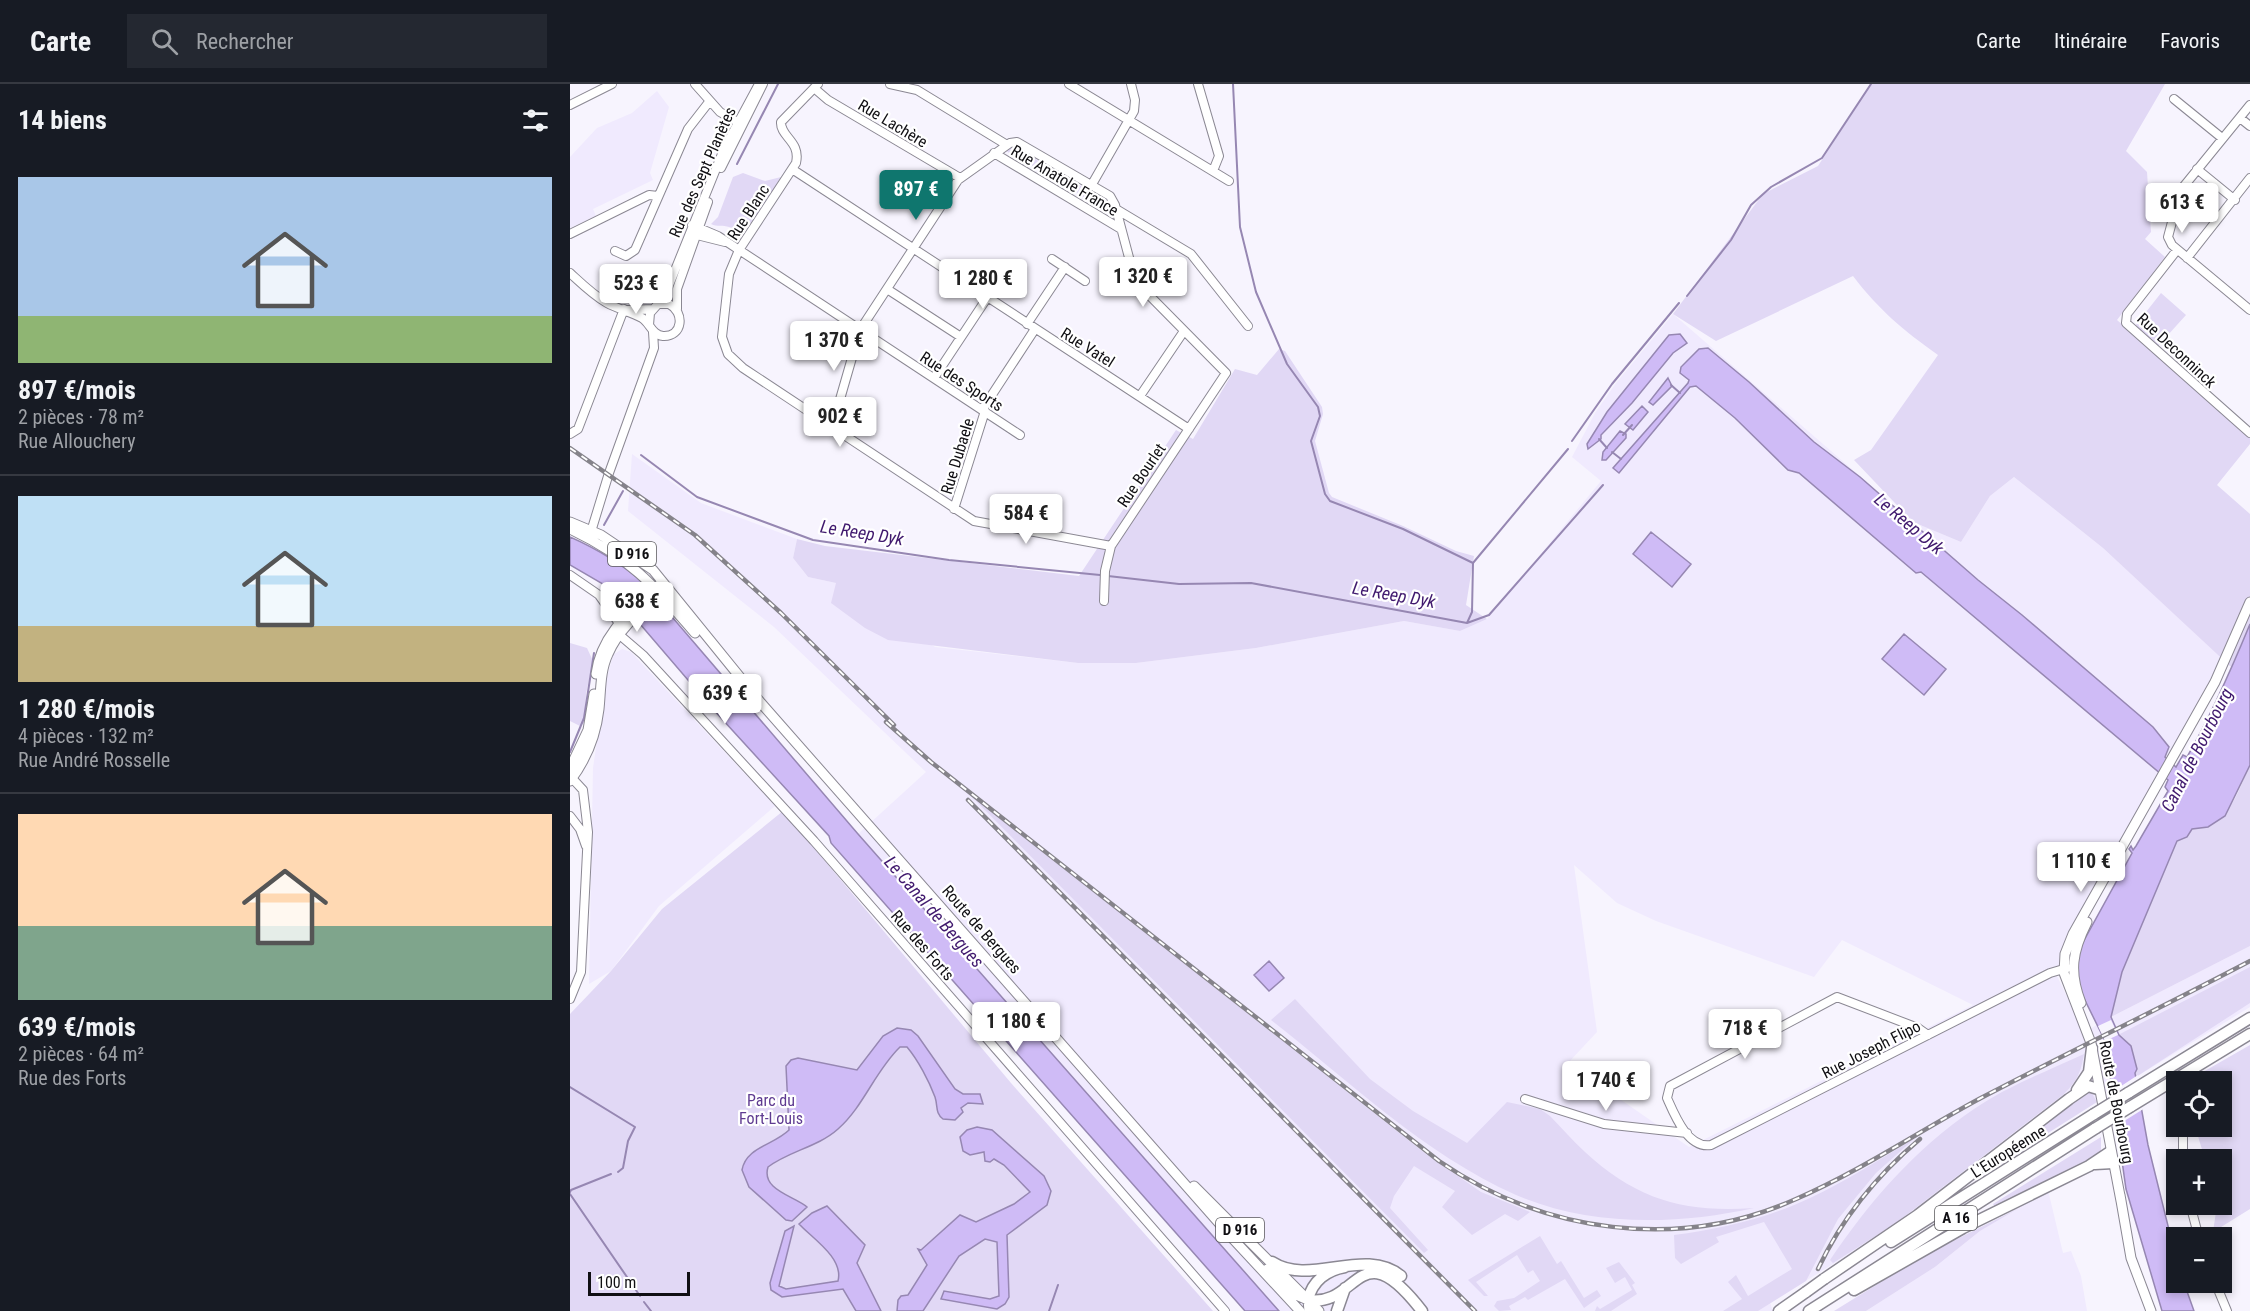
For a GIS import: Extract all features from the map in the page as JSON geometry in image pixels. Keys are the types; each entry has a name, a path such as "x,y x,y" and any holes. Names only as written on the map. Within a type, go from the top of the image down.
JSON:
{"highway":[{"name":"L'Européenne","path":"1823,1282 2250,1018"},
{"name":"L'Européenne","path":"1814,1310 2097,1128 2250,1034"},
{"path":"2069,1099 2087,1077 2092,1048"},
{"path":"1781,1311 1918,1215 2069,1099 2090,1086 2102,1093"},
{"path":"2089,1166 2112,1148"},
{"path":"1814,1310 1945,1238 2089,1166 2101,1162 2113,1163"},
{"path":"1272,1262 1292,1270 1375,1265 1387,1267 1406,1282 1430,1311"},
{"path":"1309,1306 1311,1290 1321,1277 1331,1270 1345,1267"},
{"path":"1309,1306 1367,1275 1387,1275 1403,1287 1422,1311"},
{"path":"1337,1311 1341,1295 1349,1283"}],"main road":[{"name":"Route de Bergues","path":"570,522 638,559 659,590 703,635 1234,1240 1300,1311"},
{"name":"Route de Bergues","path":"570,529 587,533"},
{"path":"570,768 588,730 598,662 630,617 659,590"},
{"name":"Route de Bourbourg","path":"2151,1311 2131,1258 2092,1048 2087,1029 2067,986 2071,939 2222,670 2250,602"},
{"path":"571,779 595,732 604,665 619,630"},
{"name":"Route de Bourbourg","path":"2068,968 2096,1042 2102,1093"},
{"name":"Route de Bourbourg","path":"2112,1148 2121,1201"},
{"name":"Route de Bergues","path":"1158,1152 1272,1262 1309,1306 1318,1311"},
{"path":"1234,1240 1309,1306"}],"street":[{"path":"570,105 600,87 612,84"},
{"path":"695,84 709,102 740,124"},
{"name":"Rue des Sept Planètes","path":"655,307 666,293 740,124 761,84"},
{"name":"Rue Anatole France","path":"890,84 917,90 1007,145 1018,142 1111,198 1116,209 1191,254 1248,326"},
{"path":"1069,84 1229,181"},
{"path":"1091,186 1129,120 1135,104 1131,84"},
{"path":"1198,84 1219,156 1212,171"},
{"path":"792,169 796,161 796,150 781,124 816,86"},
{"name":"Rue Lachère","path":"816,86 828,100 960,178"},
{"path":"2174,99 2222,138"},
{"path":"615,251 626,256 635,250 688,129 709,102"},
{"path":"2250,105 2171,202 2168,211 2171,218 2168,239 2177,250 2250,310"},
{"path":"2240,118 2250,126"},
{"path":"1007,145 960,178 860,330 832,427 954,509 986,525 1111,546"},
{"name":"Rue Anatole France","path":"994,153 1121,230"},
{"name":"Rue Vatel","path":"792,169 1189,429"},
{"name":"Rue Blanc","path":"792,169 739,250 728,278 721,333 726,351 740,366 832,427"},
{"path":"2198,169 2235,200"},
{"path":"2187,258 2235,200 2250,178"},
{"path":"570,234 648,196 658,196"},
{"path":"1116,209 1131,265 1143,290 1184,331 1140,396"},
{"name":"Rue des Sept Planètes","path":"677,309 676,291 694,230"},
{"name":"Rue des Sports","path":"694,230 726,242 739,250 1020,435"},
{"name":"Rue Deconninck","path":"2177,250 2127,314 2126,323 2250,433"},
{"path":"1052,259 1085,281"},
{"name":"Rue Dubaele","path":"954,509 983,410 1065,267"},
{"path":"570,273 595,294 643,319 651,328 668,335"},
{"path":"887,289 961,337"},
{"path":"934,378 987,298"},
{"path":"624,310 637,311 669,304 677,309 680,324 675,332 668,335 660,344 642,383"},
{"path":"587,533 654,348 648,317 655,307"},
{"path":"570,435 578,429 624,310"},
{"name":"Rue Bourlet","path":"1104,601 1105,571 1111,546 1226,373 1184,331"},
{"name":"Rue des Forts","path":"570,576 601,597 619,630 788,812 1225,1311"},
{"path":"570,999 581,973 588,828 583,792 571,779"},
{"path":"570,816 581,832 586,850"},
{"name":"Rue Joseph Flipo","path":"1687,1133 1698,1145 1714,1144 1928,1035 2068,968"},
{"path":"1687,1133 1667,1098 1670,1086 1836,997 1918,1028 1928,1035"},
{"path":"1525,1099 1604,1124 1687,1133"},
{"path":"2220,1293 2227,1311"}],"shaded area":[{"path":"657,91 669,107 650,173 653,180 593,209 596,216 570,228 570,157 597,128 632,113"},
{"path":"1673,314 1913,522 1961,542 1990,496 2014,477 2103,548 2222,658 2065,943 2057,976 2084,1032 2097,1025 2105,1041 2111,1092 1770,1303 1773,1311 1279,1311 858,834 926,772 774,627 628,511 632,454 701,503 797,539 793,558 808,577 836,583 935,647 1078,663 1136,663 1256,648 1404,621 1460,631 1487,619 1601,481 1572,457 1595,413 1616,383","holes":["1574,865 1617,903 1656,921 1814,977 1842,940 1973,1005 1689,1147 1568,1063 1597,1032"]},
{"path":"622,649 631,652 775,806 659,906 611,971 589,984 593,768 605,685 613,655"},
{"path":"2250,946 2250,1007 2136,1077 2111,1017"},
{"path":"2048,1190 2063,1253 2071,1251 2081,1276 2087,1311 1866,1311 1935,1267 1980,1231"}],"green space":[{"path":"1871,84 2165,84 2126,151 2147,172 2151,232 2145,239 2165,257 2117,320 2250,437 2250,444 2217,485 2250,514 2250,624 2231,667 2103,548 2014,477 1990,496 1961,542 1913,522 1854,460 1871,450 1938,355 1892,319 1853,276 1716,341 1673,314 1763,194 1818,166"},
{"path":"1013,146 1110,203 1114,215 1006,151"},
{"path":"743,173 765,181 781,177 760,212 746,226 738,229 711,224 718,217 733,177"},
{"path":"2161,293 2186,315 2158,346 2135,326"},
{"path":"1279,349 1285,351 1322,407 1323,414 1315,441 1332,497 1456,551 1474,556 1466,605 1487,619 1460,631 1404,621 1256,648 1136,663 1078,663 888,640 865,628 831,603 836,583 808,577 793,558 797,539 825,546 1079,576 1176,430 1193,439 1235,369 1257,375"},
{"path":"570,643 587,648 593,661 586,694 585,722 580,726 570,721"},
{"path":"2250,764 2250,946 2111,1017 2122,972 2177,841 2184,838 2191,829 2204,827 2214,822 2230,807"},
{"path":"969,794 1426,1154 1481,1192 1530,1212 1518,1221 1505,1214 1472,1235 1442,1207 1455,1191 1414,1166 1394,1196 1390,1208 1428,1250 1424,1253"},
{"name":"Parc du Fort-Louis","path":"783,811 1011,1083 1213,1311 570,1311 570,1014 611,971 662,909"},
{"path":"2250,967 2250,1003 2136,1077 2127,1044 2118,1035"},
{"path":"1295,999 1370,1079 1413,1111 1467,1143 1507,1102 1540,1109 1604,1168 1643,1192 1684,1205 1729,1209 1754,1208 1695,1218 1634,1220 1574,1213 1516,1195 1482,1178 1419,1138 1271,1020"},
{"path":"2250,1045 2250,1209 2221,1227 2214,1227 2216,1215 2232,1215 2232,1149 2202,1149 2198,1137 2232,1137 2232,1071 2205,1071"},
{"path":"2084,1054 2078,1076 2064,1094 1896,1223 1833,1263 1830,1260 1861,1217 1894,1178 1952,1125 2000,1093"},
{"path":"2090,1090 2097,1102 1944,1199 2028,1134"},
{"path":"2101,1137 2101,1152 2096,1158 1995,1207 1993,1204"},
{"path":"1914,1139 1876,1173 1838,1219 1806,1281 1758,1311 1723,1311 1742,1299 1728,1282 1736,1275 1748,1296 1792,1269 1764,1222 1716,1237 1719,1242 1681,1264 1675,1258 1674,1235 1744,1222 1794,1205 1863,1170"},
{"path":"2019,1208 1980,1231 1935,1267 1866,1311 1834,1311 1923,1256"},
{"path":"1540,1236 1557,1264 1561,1261 1584,1298 1597,1290 1601,1296 1584,1308 1565,1279 1528,1300 1525,1297 1509,1306 1511,1310 1499,1311 1494,1306 1497,1301 1514,1298 1540,1281 1533,1270 1528,1273 1517,1255 1476,1282 1488,1296 1484,1296 1468,1280"},
{"path":"1619,1262 1635,1283 1632,1285 1637,1294 1611,1311 1595,1311 1597,1306 1600,1309 1632,1290 1625,1277 1615,1283 1606,1268"}],"water":[{"path":"1680,334 1687,343 1673,353 1632,403 1601,435 1601,439 1588,449 1587,444 1607,412 1669,335"},
{"name":"Canal de Bourbourg","path":"1708,348 1749,382 1814,442 1860,477 2153,727 2169,747 2165,757 2176,767 2183,755 2187,757 2205,725 2250,624 2250,765 2225,816 2208,827 2192,829 2187,837 2177,841 2122,972 2111,1017 2119,1035 2131,1046 2137,1069 2135,1073 2148,1145 2168,1227 2166,1227 2166,1293 2188,1293 2194,1311 2162,1311 2126,1189 2105,1041 2078,986 2076,955 2132,853 2129,849 2131,846 2133,850 2136,846 2168,791 2165,787 2168,780 1921,572 1916,573 1799,473 1788,470 1735,418 1696,386 1690,387 1619,473 1613,468 1688,383 1689,380 1680,373 1681,367 1699,349"},
{"path":"1668,378 1672,386 1653,405 1649,402"},
{"path":"1642,406 1648,412 1633,430 1625,424"},
{"path":"1620,431 1626,434 1626,438 1606,460 1602,460 1603,452"},
{"path":"1651,532 1691,564 1672,587 1633,554"},
{"path":"570,537 608,557 643,583 858,834 1279,1311 1245,1311 831,843 829,836 712,708 616,596 603,584 570,565"},
{"path":"1904,634 1946,669 1924,695 1882,659"},
{"path":"1269,961 1284,978 1269,991 1254,975"},
{"path":"897,1028 911,1030 918,1036 955,1089 963,1094 980,1094 983,1104 968,1103 961,1108 963,1112 955,1120 943,1119 919,1064 907,1047 900,1047 883,1067 855,1110 838,1129 822,1140 768,1167 767,1175 774,1187 807,1207 792,1221 786,1220 749,1187 742,1170 749,1156 789,1130 786,1066 791,1060 798,1058 857,1070 883,1036"},
{"path":"977,1127 992,1130 1044,1176 1051,1191 1047,1205 1007,1235 1009,1297 1005,1304 997,1309 941,1299 944,1291 990,1299 999,1296 997,1242 985,1239 959,1256 923,1311 897,1311 898,1300 901,1296 908,1295 927,1265 918,1249 921,1250 960,1215 976,1222 1014,1204 1030,1192 1004,1165 994,1159 990,1162 985,1161 984,1152 970,1155 963,1151 960,1137 967,1130"},
{"path":"827,1206 865,1245 857,1263 881,1311 856,1311 843,1289 782,1297 771,1290 770,1283 785,1231 794,1226 779,1286 786,1289 838,1281 839,1273 832,1257 799,1224 812,1213"}],"pier":[{"path":"2111,1020 2118,1035 2105,1041 2098,1026"},
{"path":"2138,1075 2145,1108 2113,1128 2109,1094"}],"waterway":[{"path":"737,164 778,84"},
{"path":"1233,84 1240,227 1256,292 1287,364 1318,407 1320,416 1311,441 1325,494 1330,501 1403,529 1473,563"},
{"name":"Le Reep Dyk","path":"1687,296 1731,240 1751,205 1771,187 1822,158 1871,84"},
{"name":"Le Reep Dyk","path":"1572,441 1612,384 1679,303"},
{"path":"1671,385 1680,393"},
{"path":"1623,435 1632,425"},
{"path":"1599,439 1607,448"},
{"name":"Le Reep Dyk","path":"1108,576 1179,584 1251,583 1467,623 1472,612 1473,563 1568,449"},
{"path":"1612,452 1621,459"},
{"name":"Le Reep Dyk","path":"641,455 697,497 813,540 949,560 1100,575"},
{"name":"Le Reep Dyk","path":"1467,623 1489,615 1603,485"},
{"path":"604,525 623,491"},
{"path":"570,752 584,718 594,653"},
{"path":"570,1087 635,1127 628,1141 623,1168 618,1172"},
{"path":"570,1192 611,1174"},
{"path":"570,1194 640,1296"},
{"path":"1049,1311 1058,1285"},
{"path":"644,1302 651,1311"}],"railway":[{"path":"570,448 695,535 781,613 894,725"},
{"path":"886,722 931,762 1439,1161 1480,1185 1522,1205 1567,1219 1613,1227 1659,1229 1705,1226 1751,1216 1820,1188 1979,1099 2250,961"},
{"path":"968,800 1475,1311"},
{"path":"1818,1269 1838,1232 1862,1198 1889,1167 1920,1139"}],"water label":[{"name":"Le Canal de Bergues","path":"934,912"}]}
